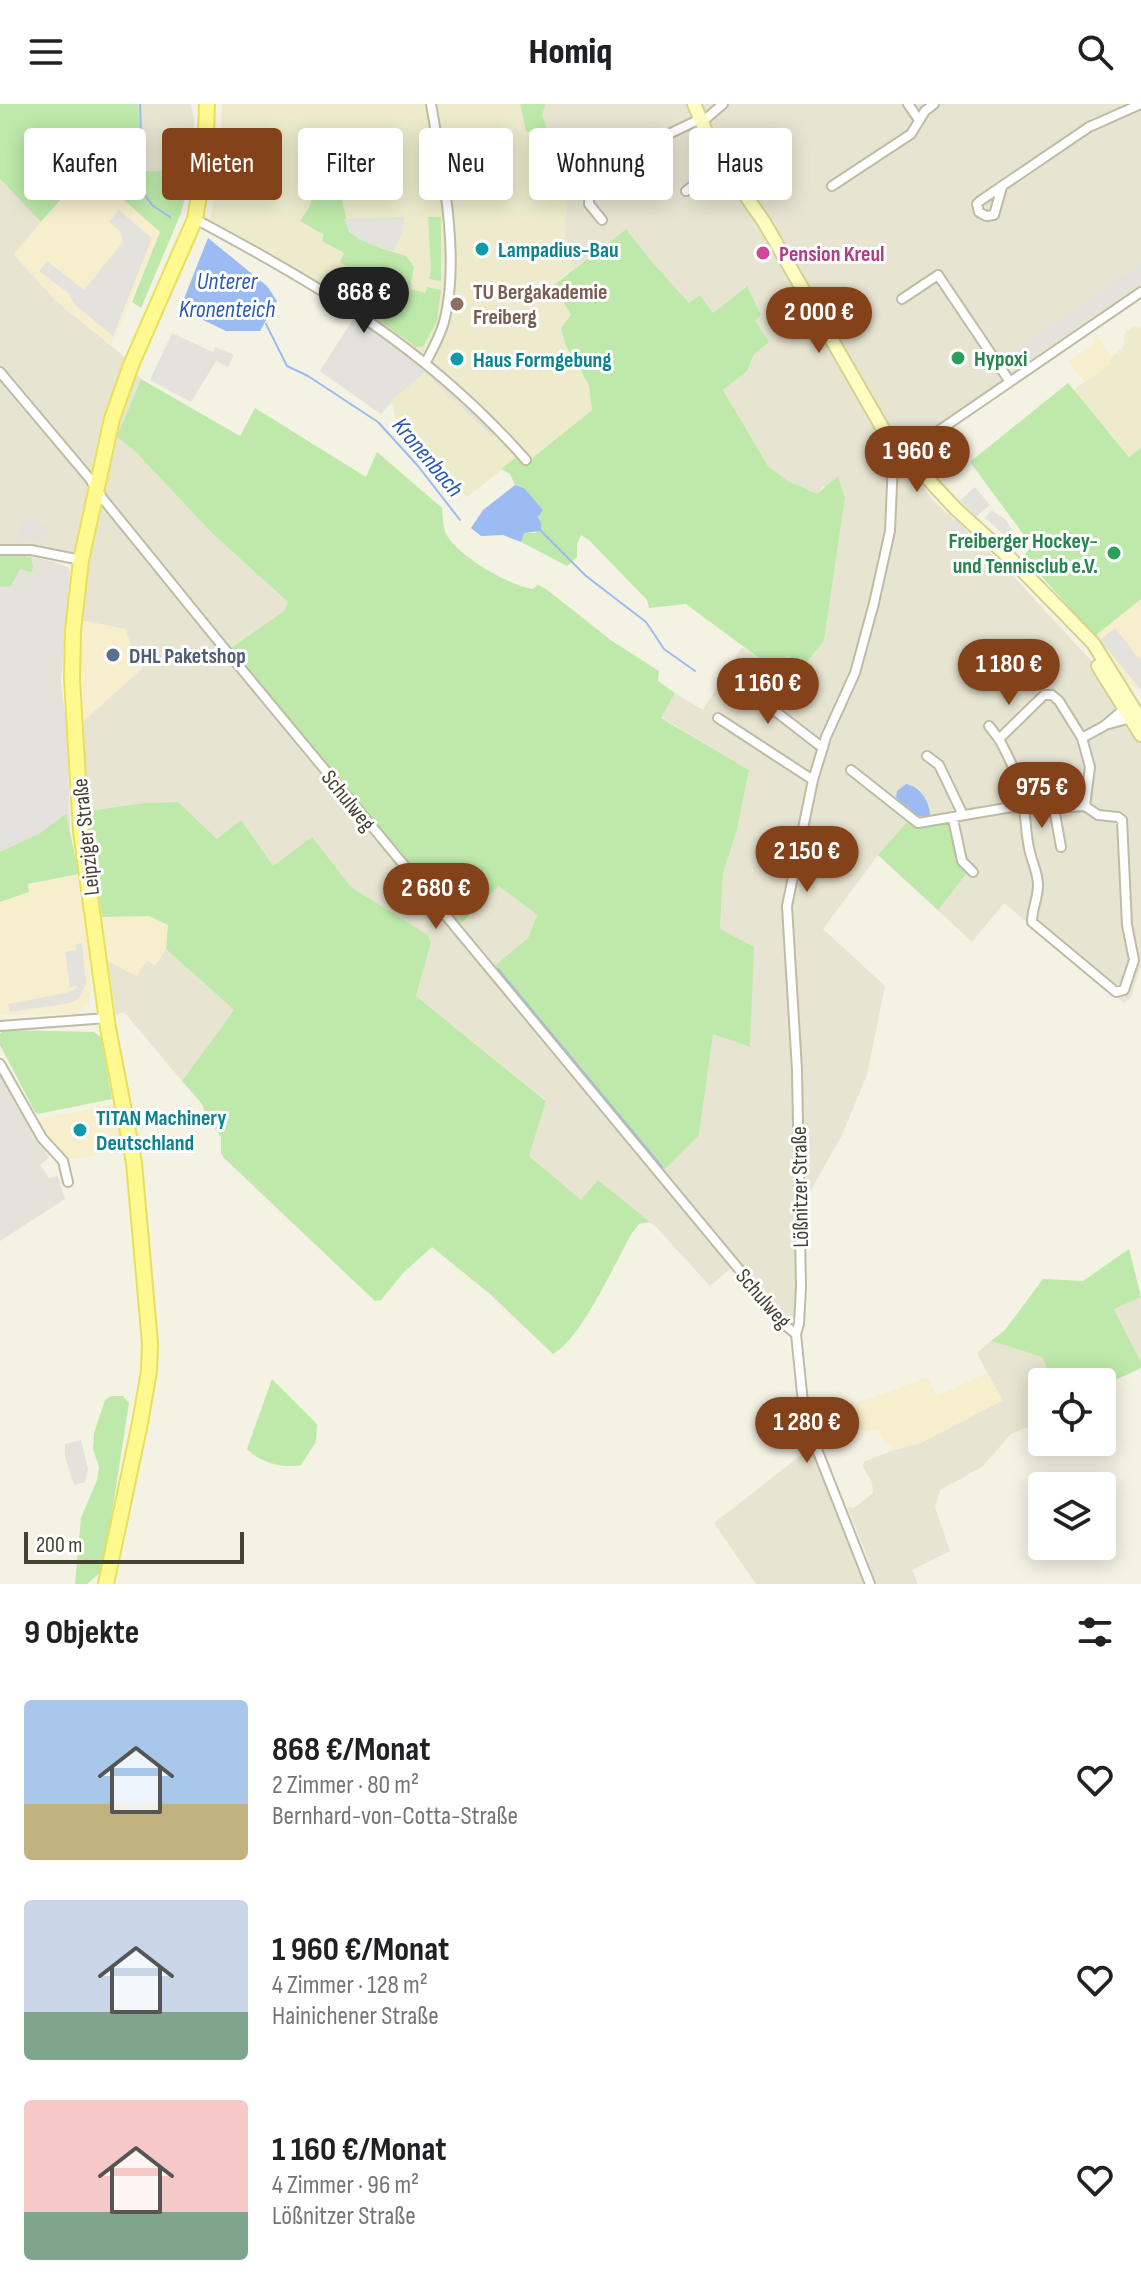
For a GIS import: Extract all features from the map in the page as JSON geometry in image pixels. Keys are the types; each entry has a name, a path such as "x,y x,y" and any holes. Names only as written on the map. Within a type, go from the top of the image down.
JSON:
{"main road":[{"name":"Leipziger Straße","path":"106,1584 140,1423 150,1343 134,1163 107,1018 81,831 72,679 73,631 81,560 110,426 126,379 195,219 205,161 207,104"},
{"path":"694,104 703,128"},
{"path":"748,200 877,421 956,509 1064,613 1135,711 1141,735"}],"street":[{"path":"426,362 443,323 449,282 445,188 431,104"},
{"path":"602,220 589,204 589,194 650,143 700,121 723,104"},
{"path":"908,104 919,120"},
{"path":"832,186 911,134 934,104"},
{"path":"1002,187 1089,127 1141,104"},
{"path":"195,219 318,286 376,324 426,362 502,432 526,460"},
{"path":"902,299 938,275 1010,382"},
{"path":"904,454 1141,292"},
{"name":"Schulweg","path":"0,372 475,954 786,1326 796,1334"},
{"name":"Lößnitzer Straße","path":"870,1584 809,1429 803,1403 796,1334 801,1287 800,1209 797,1070 787,906 813,780 855,673 890,531 892,465 904,454"},
{"path":"0,550 31,550 81,560"},
{"path":"732,678 823,748"},
{"path":"999,739 1039,699 1052,695 1082,738 1090,767 1085,806"},
{"path":"1082,738 1135,711"},
{"path":"718,718 813,780"},
{"path":"927,756 939,765 962,813 969,815 1024,807 1085,806 1098,815 1118,817 1124,826 1127,925 1134,960 1124,990 1116,992 1032,922 1038,886 1029,851 1024,807 1012,763 989,726"},
{"path":"851,770 918,823 953,819 962,813"},
{"path":"1054,808 1061,847"},
{"path":"953,819 962,861 973,872"},
{"path":"0,1026 107,1018"},
{"path":"0,1064 42,1138 63,1161 68,1182"}],"shaded area":[{"path":"138,104 191,104 194,128 162,128 162,171 146,171 146,128 140,128"},
{"name":"TU Bergakademie Freiberg","path":"222,104 520,104 529,132 529,200 565,200 564,230 574,269 561,278 558,292 572,316 566,346 589,385 592,410 525,463 518,457 467,497 396,421 392,403 381,414 320,371 359,310 210,220 214,200 282,200 282,128 221,128"},
{"path":"546,104 691,104 705,128 689,128 689,200 747,200 889,445 934,501 1002,564 1095,665 1141,739 1141,965 1131,997 1124,1003 1004,903 972,942 878,855 823,929 885,986 867,1075 841,1137 804,1202 795,1208 799,1287 792,1328 732,1267 710,1286 657,1228 599,1181 581,1201 529,1156 546,1100 416,996 431,943 428,935 351,887 312,838 273,866 217,839 178,802 84,811 80,761 84,720 143,668 125,629 79,620 78,560 0,550 0,179 41,222 14,255 57,302 120,353 141,379 118,437 212,533 288,602 284,611 227,649 459,927 499,886 537,915 528,938 492,968 699,1135 713,1034 750,1047 720,930 723,873 737,830 749,770 661,717 675,693 703,710 742,647 775,670 787,655 802,666 824,639 845,498 823,486 817,495 788,481 768,466 723,390 747,371 754,354 755,321 746,286 712,314 689,304 626,229 574,269 564,230 565,200 673,200 673,128 547,128 542,115"},
{"path":"697,104 1141,104 1141,299 1136,292 906,450 882,424 748,200 792,200 792,128 708,128"},
{"path":"60,200 124,200 161,232 111,345 57,302 14,254"},
{"path":"119,210 152,238 113,336 76,306 68,293 39,271 47,261 84,290 123,242 120,231 109,222"},
{"path":"404,217 403,230 394,251 359,239 349,231 344,219"},
{"path":"1141,264 1141,282 1017,367 1009,355"},
{"path":"354,318 420,366 424,373 393,399 381,414 320,371"},
{"path":"1135,326 1138,329 1141,327 1141,448 1130,457 1073,390 1111,364 1109,360 1124,346 1124,334"},
{"path":"172,333 213,352 215,347 234,355 228,367 216,361 191,402 150,380"},
{"path":"1097,336 1112,358 1112,364 1085,382 1068,361 1095,342 1093,339"},
{"path":"430,365 498,429 492,436 424,372"},
{"path":"975,487 990,505 976,517 960,500"},
{"path":"991,510 1005,519 1022,546 1019,549 985,518"},
{"path":"955,519 972,536 957,551 951,545 955,540 944,529"},
{"path":"21,521 37,521 49,528 44,542 28,539 17,542"},
{"path":"11,552 54,562 68,567 70,571 61,682 67,731 70,828 0,864 0,553"},
{"path":"1141,599 1141,690 1124,682 1095,636"},
{"path":"79,620 125,629 143,668 84,720"},
{"path":"1115,628 1141,658 1141,690 1100,640"},
{"path":"51,742 64,743 60,771 64,777 53,785 67,805 62,815 41,831 16,797 26,789 23,785 49,765"},
{"path":"10,782 12,795 34,832 0,850 0,787"},
{"path":"79,874 89,953 90,1002 78,1014 0,1015 0,902 28,892 30,886"},
{"path":"149,916 168,925 166,949 155,965 147,960 137,976 108,961 102,917"},
{"path":"82,943 86,984 78,999 70,1003 10,1012 8,1004 76,989 77,986 70,987 65,952 76,950 76,944"},
{"path":"166,949 234,1010 182,1081 124,1012 116,1015 108,961 136,976 147,960 155,965"},
{"path":"0,1074 49,1158 40,1165 49,1178 58,1176 65,1199 0,1241"},
{"path":"114,1104 123,1150 65,1160 36,1120"},
{"path":"1141,1297 1141,1362 1114,1308"},
{"path":"991,1341 1042,1357 1047,1368 1028,1368 1028,1426 1011,1434 982,1467 940,1490 935,1507 950,1551 912,1570 918,1584 875,1584 847,1507 854,1508 873,1493 864,1462 921,1443 1002,1400 977,1353"},
{"path":"987,1373 1003,1400 921,1443 893,1450 877,1431 812,1431 809,1410 814,1405 846,1405 927,1377 937,1396"},
{"path":"81,1440 88,1469 85,1482 74,1485 65,1457 65,1444"},
{"path":"814,1445 866,1584 756,1584 714,1523"}],"green space":[{"path":"0,104 138,104 140,128 24,128 24,200 60,200 41,222 0,179"},
{"path":"520,104 546,104 542,115 547,128 529,128 529,132 526,131"},
{"path":"146,171 162,171 162,200 184,200 141,308 132,302 160,232 124,200 146,200"},
{"path":"312,200 342,200 349,232 377,247 406,256 414,267 410,289 425,293 427,287 441,290 437,321 423,347 416,347 356,304 368,280 340,262 344,253 322,241 324,235 300,221"},
{"path":"428,217 441,217 441,281 429,279"},
{"path":"626,229 689,303 700,295 713,313 747,286 761,315 755,321 769,342 754,354 747,371 723,390 768,466 788,481 817,494 838,476 845,498 824,640 803,667 787,655 775,670 686,604 649,608 647,600 581,535 577,557 567,566 521,542 523,533 536,533 539,513 524,488 515,485 510,474 501,469 518,456 526,463 592,410 589,385 566,346 561,328 571,315 554,285"},
{"path":"141,379 240,436 255,408 366,477 377,452 442,508 446,534 461,551 510,582 532,589 538,585 546,589 612,641 659,671 658,681 675,693 661,718 749,770 737,830 723,873 720,929 754,947 750,1047 713,1034 699,1135 662,1172 492,968 528,938 537,915 499,886 458,927 227,650 284,611 288,602 212,533 133,449 117,437"},
{"path":"1068,383 1129,457 1141,448 1141,599 1095,636 1026,559 1025,554 1032,546 970,462"},
{"path":"0,554 31,558 33,568 31,572 20,569 11,586 0,587"},
{"path":"178,802 217,839 241,820 273,866 312,837 351,887 428,935 431,943 416,996 546,1101 529,1156 581,1200 598,1180 650,1222 639,1224 632,1233 586,1317 575,1333 553,1354 490,1294 432,1247 404,1272 381,1300 375,1301 224,1158 221,1137 202,1104 182,1081 234,1010 166,949 168,925 149,916 102,917 87,811"},
{"path":"66,814 79,874 28,884 29,892 0,902 0,852 39,834"},
{"path":"910,819 953,819 962,861 970,869 938,910 878,855"},
{"path":"4,1030 94,1032 101,1037 112,1099 38,1114 0,1045 0,1034"},
{"path":"1129,1249 1141,1297 1114,1309 1141,1362 1141,1368 1116,1380 1116,1368 1047,1368 1042,1357 991,1341 1005,1330 1043,1279 1083,1281"},
{"path":"272,1379 317,1424 316,1442 301,1465 272,1463 258,1458 247,1449"},
{"path":"111,1396 123,1396 129,1403 103,1570 87,1584 75,1584 81,1518 97,1480 99,1467 93,1449 94,1433 105,1400"}],"water":[{"name":"Unterer Kronenteich","path":"208,238 267,286 277,301 260,331 226,331 180,309"},
{"path":"515,485 524,488 543,510 538,517 541,531 524,533 521,542 503,535 481,536 471,528 483,510"},
{"path":"906,784 924,796 930,816 917,816 896,798 897,791"}],"waterway":[{"name":"Kronenbach","path":"140,104 143,192 152,205 170,217"},
{"name":"Kronenbach","path":"266,324 287,366 308,376 378,422 418,466 460,520"},
{"name":"Kronenbach","path":"541,531 586,576 646,622 664,649 695,671"},
{"path":"367,814 456,920"},
{"path":"498,969 662,1167"}],"place":[{"name":"Lampadius-Bau","path":"482,249"},
{"name":"Pension Kreul","path":"763,253"},
{"name":"TU Bergakademie Freiberg","path":"457,304"},
{"name":"Hypoxi","path":"958,358"},
{"name":"Haus Formgebung","path":"457,359"},
{"name":"Freiberger Hockey- und Tennisclub e.V.","path":"1114,553"},
{"name":"DHL Paketshop","path":"113,655"},
{"name":"TITAN Machinery Deutschland","path":"80,1130"}]}
